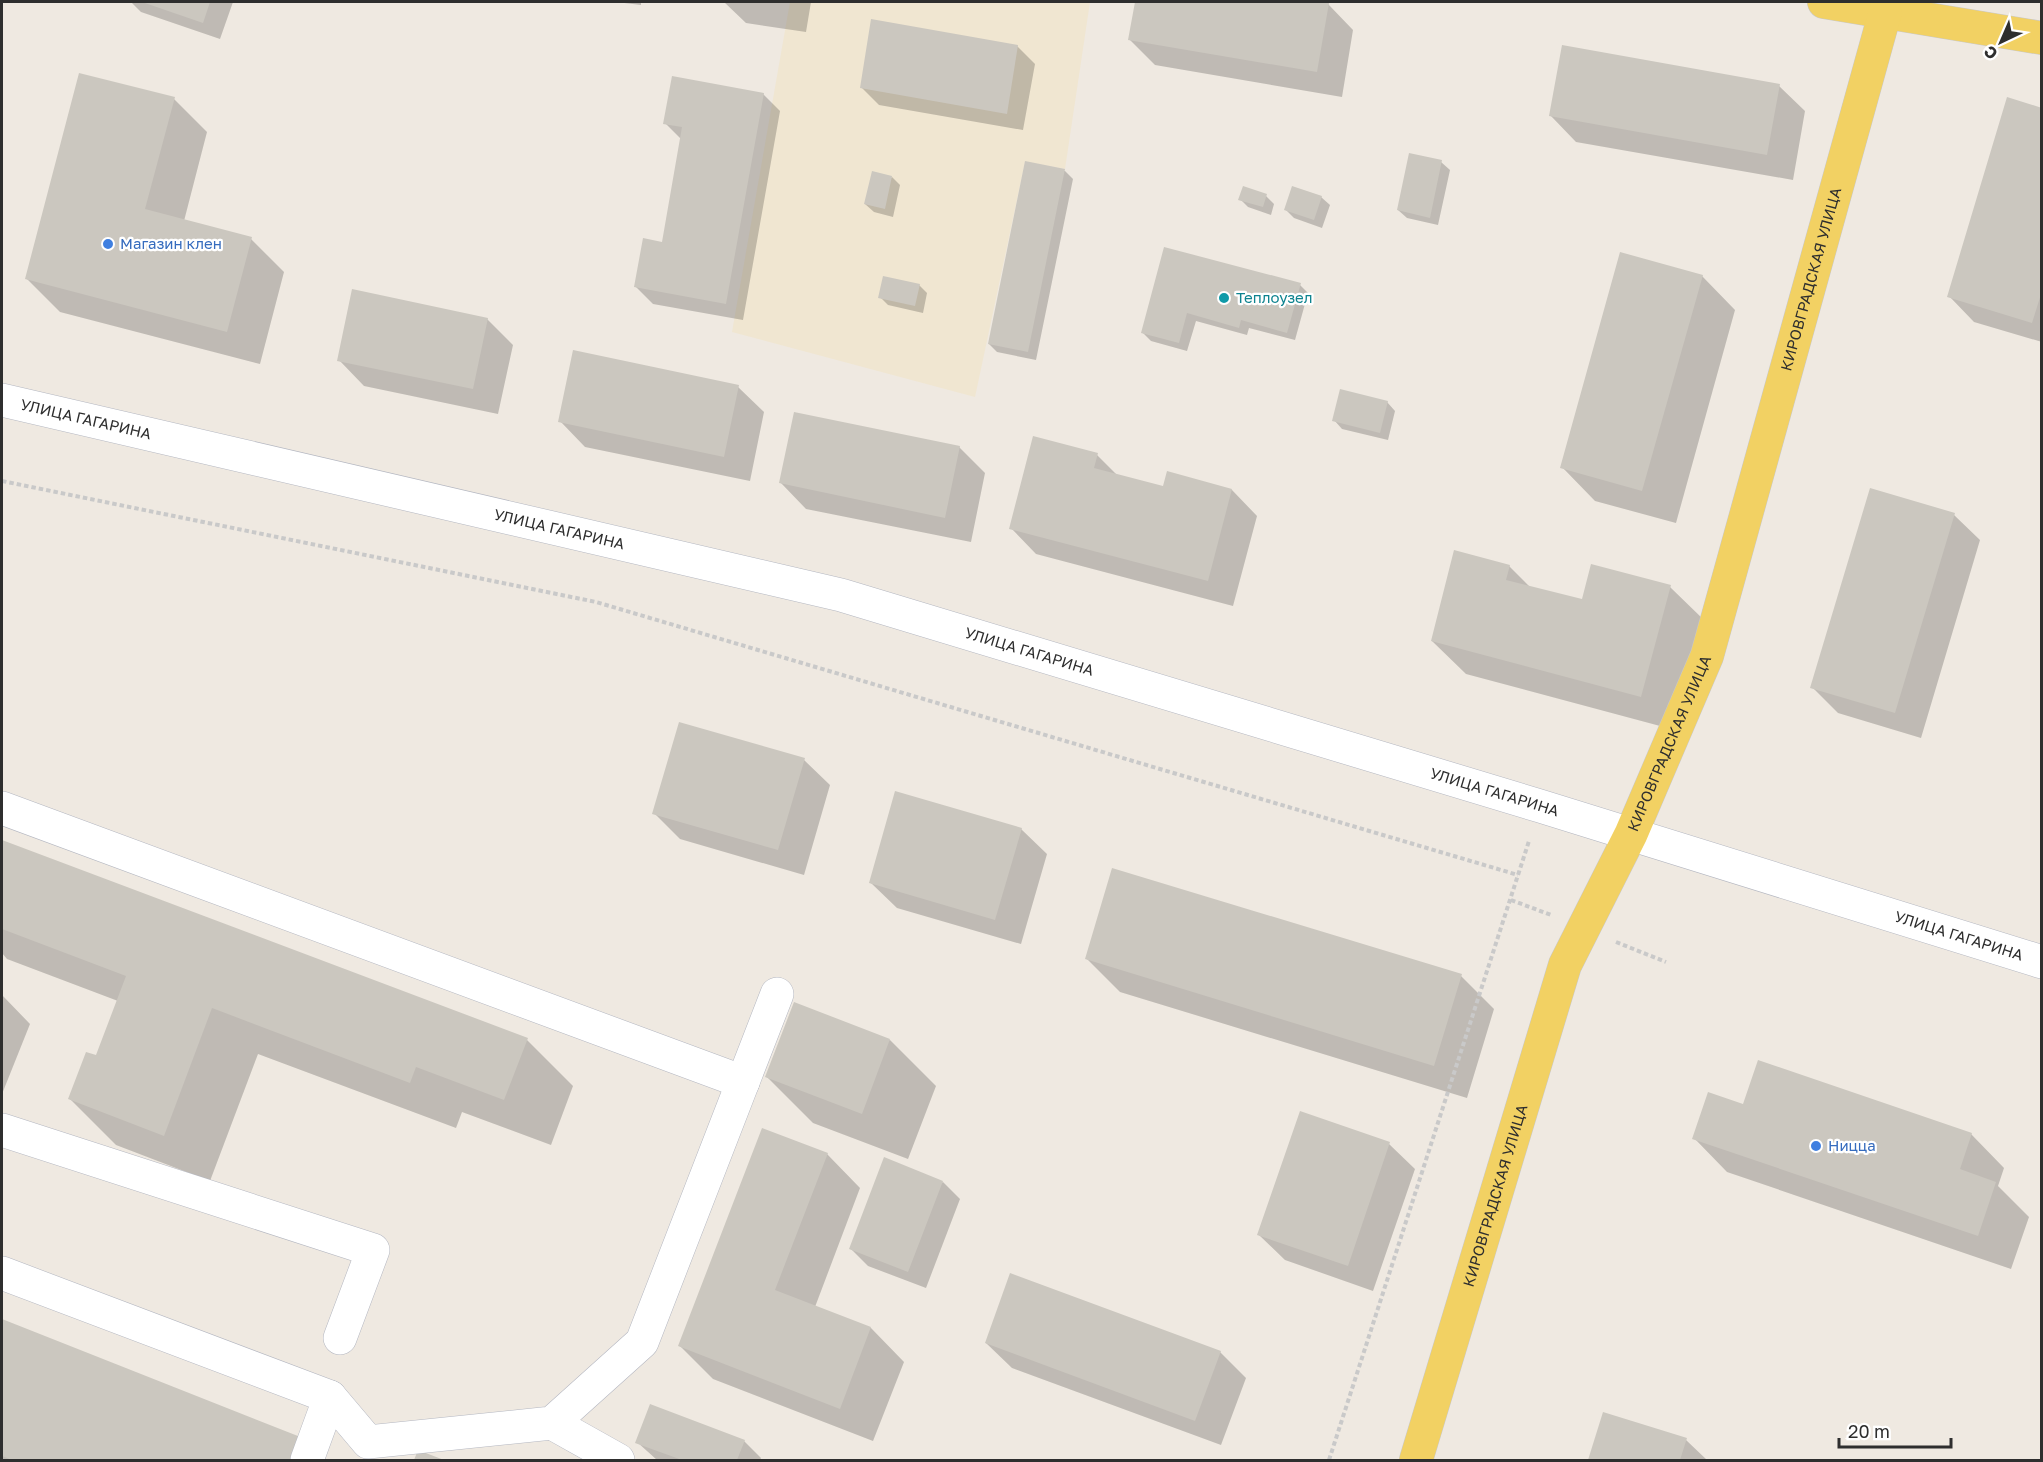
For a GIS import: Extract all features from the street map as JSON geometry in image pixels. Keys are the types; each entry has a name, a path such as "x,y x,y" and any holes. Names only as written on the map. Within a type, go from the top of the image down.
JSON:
{"main road":[{"path":"1824,2 2042,38"},
{"name":"КИРОВГРАДСКАЯ УЛИЦА","path":"1416,1461 1565,965 1631,834 1707,656 1885,13"}],"street":[{"name":"УЛИЦА ГАГАРИНА","path":"2,400 841,595 1540,806 2042,962"},
{"path":"2,808 742,1082"},
{"path":"552,1423 642,1342 777,994"},
{"path":"2,1130 373,1250 340,1338"},
{"path":"2,1273 330,1397 368,1442 552,1423 618,1461"},
{"path":"307,1461 330,1397"}],"path":[{"path":"2,481 596,602 1518,875"},
{"path":"1329,1461 1540,806"}],"shaded area":[{"path":"790,2 1090,2 1065,169 1025,162 975,397 732,332"}],"building":[{"path":"142,2 210,2 203,23"},
{"path":"1135,2 1329,3 1317,72 1128,40"},
{"path":"871,19 1018,45 1007,114 860,88"},
{"path":"1562,45 1780,84 1767,155 1549,116"},
{"path":"79,73 175,97 145,209 252,237 227,332 25,279"},
{"path":"672,76 764,93 726,304 634,287 643,238 662,242 682,127 663,124"},
{"path":"2007,97 2042,108 2042,291 2032,323 1947,297"},
{"path":"1409,153 1442,160 1430,218 1397,210"},
{"path":"1025,161 1065,169 1028,352 988,344"},
{"path":"872,171 892,176 885,209 864,204"},
{"path":"1243,186 1267,194 1263,207 1238,200"},
{"path":"1292,186 1322,196 1314,220 1284,210"},
{"name":"Теплоузел","path":"1164,247 1301,283 1287,333 1241,320 1239,328 1187,313 1179,343 1141,333"},
{"path":"1620,252 1703,275 1642,491 1560,468"},
{"path":"883,276 920,284 915,306 878,298"},
{"path":"352,289 488,318 473,389 337,361"},
{"path":"573,350 739,385 724,457 558,422"},
{"path":"1340,389 1388,401 1380,433 1332,421"},
{"path":"794,412 960,446 945,518 779,483"},
{"path":"1033,436 1098,453 1094,468 1163,486 1167,471 1232,489 1208,581 1009,529"},
{"path":"1870,488 1955,513 1895,713 1810,688"},
{"path":"1454,550 1510,565 1506,580 1582,599 1591,564 1671,585 1641,697 1431,641"},
{"path":"679,722 805,758 778,850 652,814"},
{"path":"895,791 1022,828 995,920 869,883"},
{"path":"2,840 528,1038 504,1100 416,1067 410,1083 212,1008 164,1136 68,1099 86,1052 96,1055 126,976 2,929"},
{"path":"1112,868 1462,974 1434,1066 1085,959"},
{"path":"794,1002 890,1039 862,1114 765,1077"},
{"path":"1758,1060 1972,1133 1960,1169 1996,1182 1978,1236 1692,1139 1708,1092 1743,1104"},
{"path":"1300,1111 1390,1142 1348,1266 1257,1235"},
{"path":"762,1128 828,1153 775,1290 871,1327 840,1409 678,1346"},
{"path":"884,1157 943,1181 908,1272 849,1249"},
{"path":"1010,1273 1221,1351 1195,1421 985,1343"},
{"path":"2,1319 303,1438 294,1460 12,1460 2,1456"},
{"path":"650,1404 745,1440 737,1460 682,1460 635,1443"},
{"path":"1603,1412 1687,1438 1680,1460 1588,1460"},
{"path":"418,1450 444,1460 414,1460"}],"place":[{"name":"Магазин клен","path":"108,244"},
{"name":"Теплоузел","path":"1224,298"},
{"name":"Ницца","path":"1816,1146"}]}
